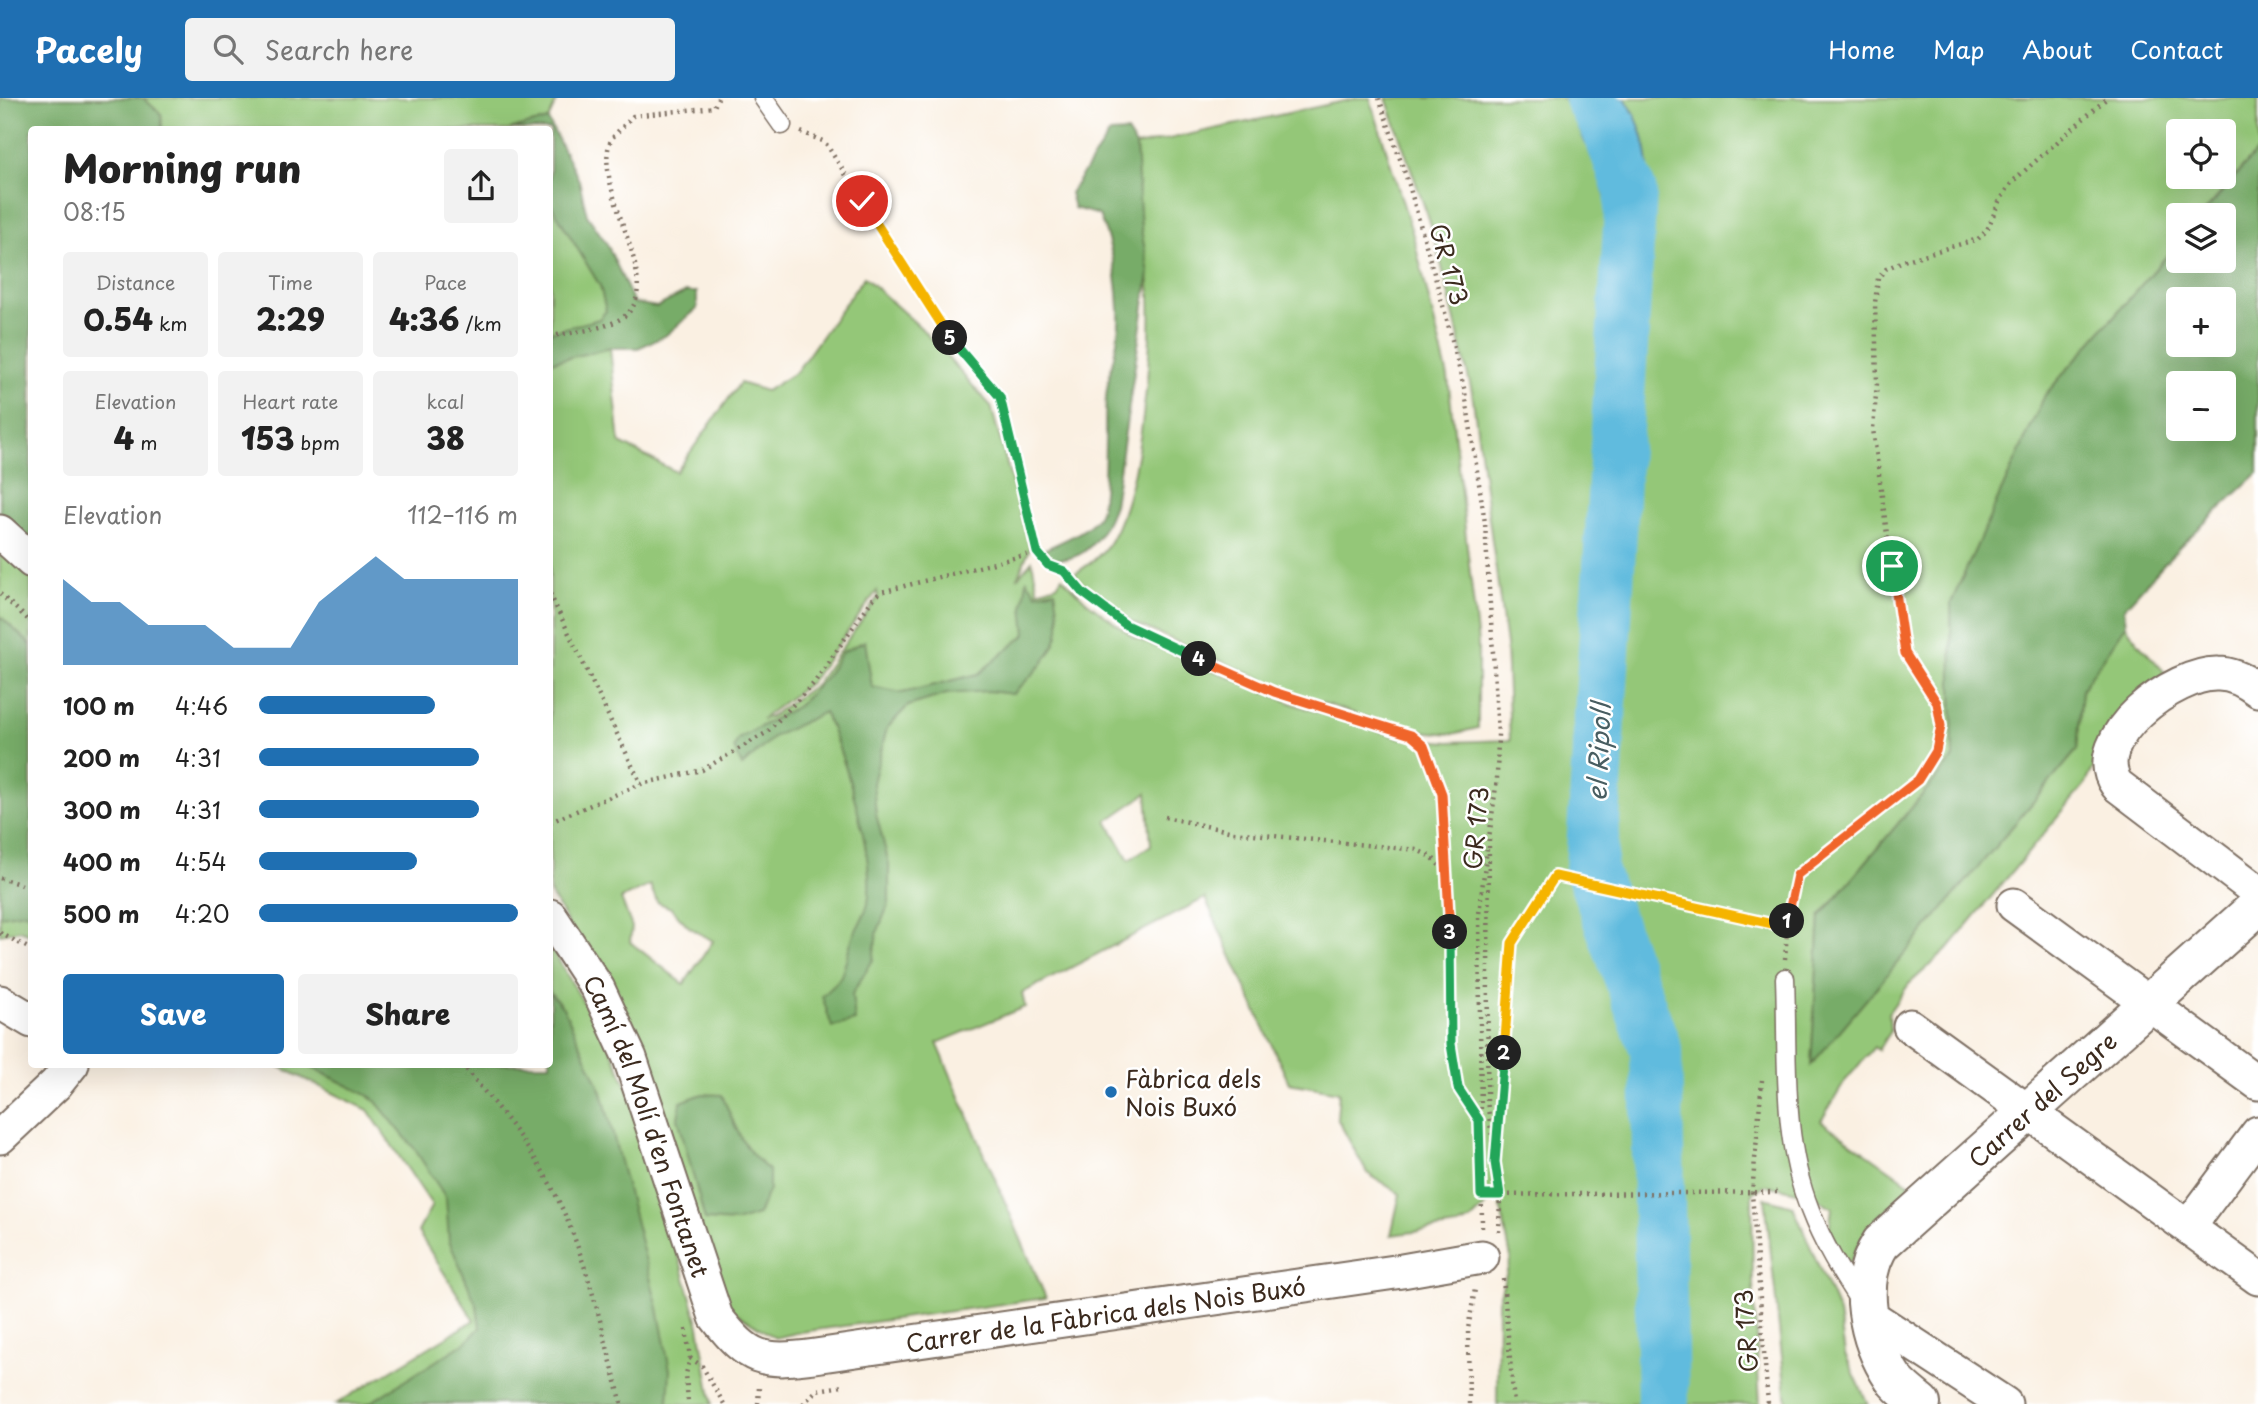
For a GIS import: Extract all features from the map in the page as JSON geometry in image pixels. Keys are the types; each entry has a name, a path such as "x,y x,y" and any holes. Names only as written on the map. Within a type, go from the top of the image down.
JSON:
{"street":[{"path":"0,532 28,557"},
{"path":"2258,690 2229,675 2215,674 2179,683 2151,701 2120,734 2109,762 2110,776 2117,785 2258,891"},
{"path":"2014,905 2258,1083"},
{"name":"Carrer del Segre","path":"1921,1404 1895,1380 1873,1334 1867,1283 1870,1266 1881,1243 2258,906"},
{"name":"Camí del Molí d'en Fontanet","path":"553,921 598,989 631,1058 697,1268 716,1317 735,1342"},
{"path":"0,1002 28,1019"},
{"path":"1910,1026 2258,1278"},
{"path":"0,1136 56,1084 69,1068"},
{"path":"2188,1227 2258,1132"},
{"name":"Carrer de la Fàbrica dels Nois Buxó","path":"735,1342 761,1358 785,1360 1495,1257"},
{"path":"1869,1315 1987,1400"}],"lane":[{"path":"763,98 782,125"},
{"path":"1785,978 1790,1124 1804,1192 1832,1260 1869,1315"}],"path":[{"path":"553,336 590,330 626,315 640,293 638,274 608,178 610,143 633,116 714,107 718,98"},
{"name":"GR 173","path":"1379,98 1409,185 1434,272 1465,392 1477,456 1495,642 1498,734 1497,779 1489,838 1487,1101 1500,1195 1752,1192 1768,1404"},
{"path":"1785,978 1786,927 1797,875 1918,780 1936,751 1940,738 1937,703 1914,671 1900,632 1874,429 1877,383 1875,303 1878,278 1886,269 1903,261 1964,245 1987,230 1999,202 2012,182 2107,98"},
{"path":"782,125 825,142 944,330 1000,397 1037,552 1048,565 1064,571 1082,592 1126,625 1274,692 1411,735 1424,746 1442,794 1447,874 1451,1044 1458,1088 1479,1120"},
{"path":"553,821 641,785 702,770 766,733 814,683 872,600 881,592 1037,552"},
{"path":"0,594 28,619"},
{"path":"553,600 641,785"},
{"path":"1165,817 1233,832 1417,850 1432,857 1447,874"},
{"path":"1489,838 1481,876 1479,914 1481,1195 1500,1195 1495,1257 1514,1404"},
{"path":"1495,1162 1512,943 1555,876 1786,927"},
{"path":"0,878 28,887"},
{"path":"0,933 28,948"},
{"path":"465,1068 537,1162 552,1191 575,1244 622,1404"},
{"path":"1469,1404 1468,1329 1495,1257"},
{"path":"688,1404 685,1374 690,1358 702,1366 724,1404"}],"green space":[{"path":"0,98 143,98 161,114 162,126 28,126 28,558 0,532"},
{"path":"92,98 558,98 548,120 525,126 162,126 161,114"},
{"path":"1358,98 1370,98 1413,235 1448,377 1478,644 1478,728 1453,734 1405,730 1299,695 1134,623 1094,597 1074,574 1096,559 1105,549 1122,516 1143,420 1149,351 1150,296 1140,217 1136,146"},
{"path":"1386,98 2258,98 2258,150 2236,176 2236,119 2166,119 2166,189 2224,189 2212,203 2166,203 2166,257 2045,395 1951,603 1953,758 1820,917 1811,1064 2077,750 2082,689 2126,625 2166,674 2100,754 2086,783 1947,950 1909,984 1889,1012 1890,1031 1878,1050 1874,1047 1846,1080 1821,1121 1913,1186 1867,1231 1848,1267 1829,1230 1832,1208 1815,1196 1766,1185 1752,1193 1753,1284 1760,1404 1497,1404 1498,1301 1511,1258 1498,1194 1470,1221 1458,1226 1391,1235 1400,1194 1367,1173 1337,1118 1339,1092 1289,1083 1205,898 1022,993 1025,1007 937,1043 1046,1298 801,1332 775,1338 729,1308 566,920 553,898 553,361 610,348 620,443 676,472 740,383 766,391 796,372 864,277 921,328 991,406 1030,548 1017,578 1032,561 1038,591 1057,585 1062,577 1086,601 1135,638 1296,705 1401,738 1449,742 1510,740 1506,645 1472,392 1434,234","holes":["877,591 878,597 816,684 770,717 762,719 811,682","1147,793 1151,845 1129,860 1107,821","650,885 657,902 671,908 689,927 713,941 684,984 630,942 632,927 621,899"]},
{"path":"548,120 551,126 523,126"},
{"path":"553,130 579,180 587,215 607,244 634,303 657,307 686,292 697,292 697,309 665,336 638,348 610,348 553,361 553,331 599,319 606,311 600,286 553,208"},
{"path":"1127,132 1136,146 1141,229 1149,273 1114,505 1091,546 1072,557 1048,558 1044,550 1087,527 1098,516 1101,507 1106,398 1119,322 1115,273 1099,215 1074,208 1070,193 1110,133"},
{"path":"2258,150 2258,473 2180,546 2124,608 2126,625 2082,689 2077,750 1811,1065 1820,917 1953,758 1951,603 2045,395 2166,257 2166,273 2236,273 2236,203 2212,203 2224,189 2236,189 2236,176"},
{"path":"553,198 606,296 608,325 553,334"},
{"path":"0,532 28,558 28,934 20,930 0,934"},
{"path":"1027,580 1037,594 1055,590 1059,615 1057,638 1048,656 1034,673 1013,694 988,691 947,694 908,706 887,728 873,783 876,814 889,864 889,903 877,933 873,960 852,994 855,1021 832,1027 822,996 840,978 853,937 867,908 869,884 863,834 849,779 832,730 824,712 775,736 742,766 734,748 738,739 798,706 826,677 842,652 865,641 872,687 902,693 978,674 1026,634 1023,606"},
{"path":"0,616 28,642 28,914 0,916"},
{"path":"553,951 610,1047 634,1102 699,1326 712,1404 336,1404 474,1320 418,1232 432,1205 368,1110 282,1068 553,1068"},
{"path":"553,996 564,1009 602,1092 658,1308 670,1370 668,1404 368,1404 466,1342 480,1328 477,1306 449,1241 446,1198 414,1148 373,1098 313,1068 553,1068"},
{"path":"702,1094 722,1095 746,1146 769,1170 769,1189 758,1215 735,1222 705,1220 678,1118 681,1102"},
{"path":"1765,1198 1793,1206 1839,1313 1845,1354 1868,1404 1787,1404"}],"water":[{"path":"1563,98 1625,98 1638,123 1646,148 1647,199 1624,303 1612,222 1598,173"}],"waterway":[{"name":"el Ripoll","path":"1590,98 1607,127 1631,193 1591,870 1656,1050 1663,1404"}],"place":[{"name":"Fàbrica dels Nois Buxó","path":"1111,1092"}],"route":[{"path":"862,201 944,330 1000,397 1037,552 1048,565 1064,571 1082,592 1126,625 1274,692 1411,735 1424,746 1442,794 1450,907 1451,1044 1458,1088 1479,1120 1481,1195 1500,1195 1495,1162 1512,943 1555,876 1786,927 1797,875 1882,811 1918,780 1928,767 1940,738 1937,703 1927,685 1914,671 1905,653 1892,566"}]}
